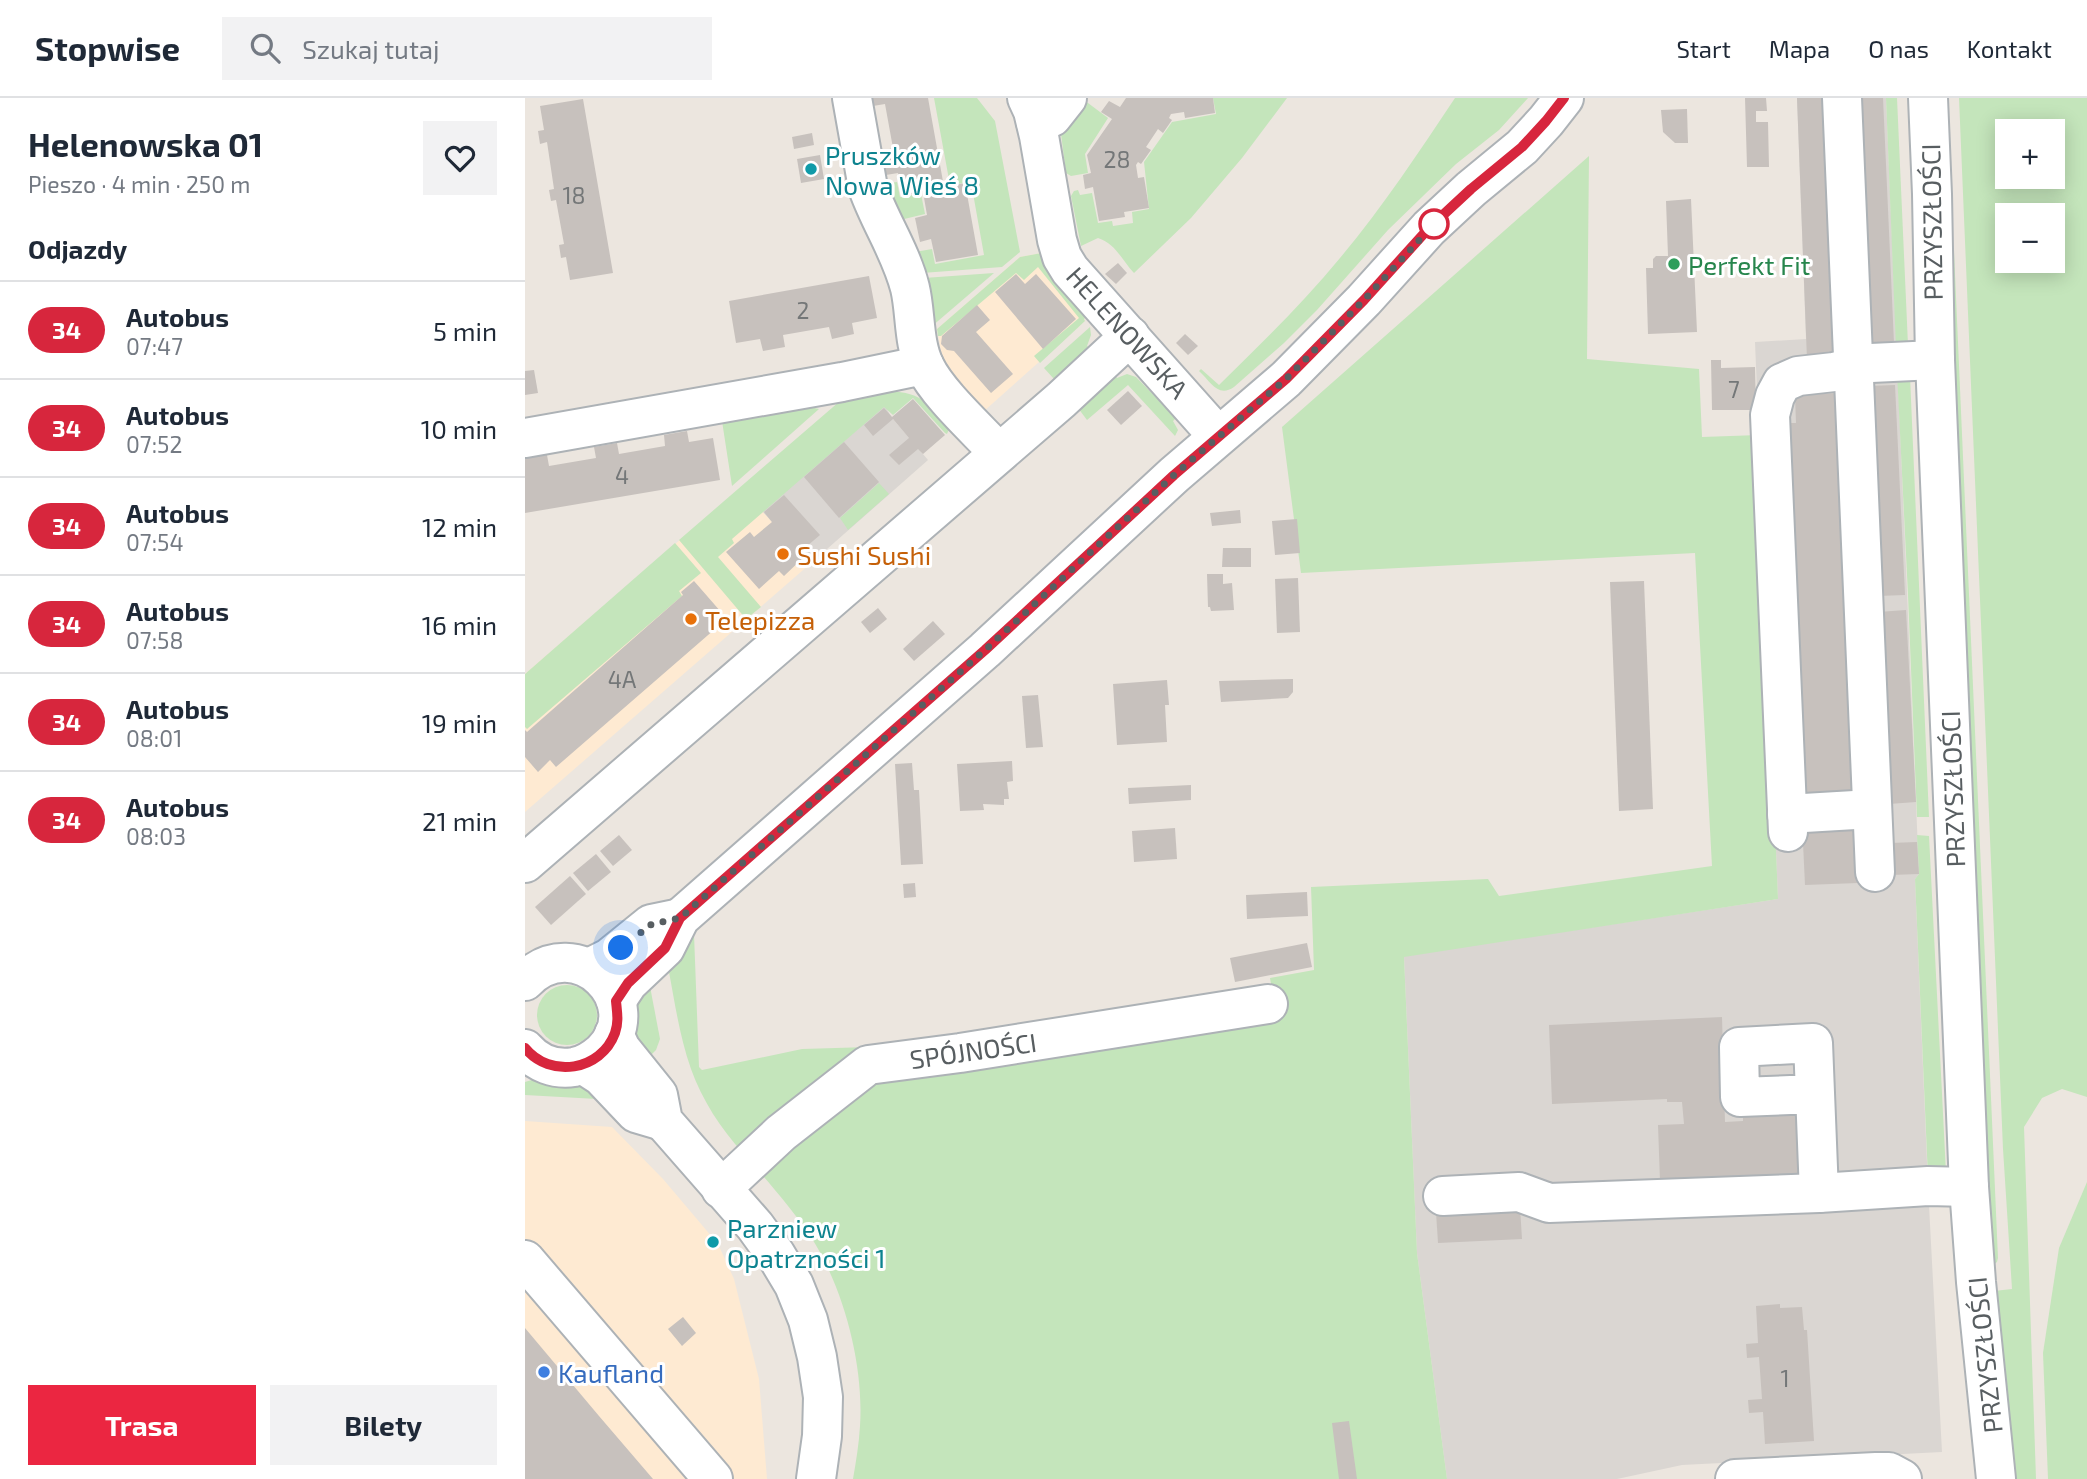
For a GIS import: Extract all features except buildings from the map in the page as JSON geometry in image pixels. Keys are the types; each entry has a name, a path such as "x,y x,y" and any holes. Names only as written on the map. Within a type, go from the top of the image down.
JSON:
{"street":[{"path":"852,98 868,188 907,279 924,365 935,383 999,453"},
{"path":"1032,110 1052,117 1067,98"},
{"path":"530,1060 557,1067 575,1067 597,1058 607,1047 628,983 665,948 680,918 985,650 1174,475 1286,379 1364,300 1429,228 1522,147 1564,98"},
{"path":"1842,98 1875,872"},
{"name":"PRZYSZŁOŚCI","path":"1928,98 1935,360 1969,1186 1996,1479"},
{"name":"HELENOWSKA","path":"1032,110 1062,257 1070,270 1218,436"},
{"path":"525,863 1061,400 1130,336"},
{"path":"1873,809 1787,823 1770,415 1782,383 1798,376 1897,361 1935,360"},
{"path":"525,438 924,365"},
{"path":"589,968 609,958 652,924 680,918"},
{"path":"525,981 537,971 562,962 589,968 606,982 621,1049 658,1095 663,1121 755,1226 794,1285 808,1320 823,1397 822,1436 816,1479"},
{"name":"SPÓJNOŚCI","path":"721,1189 781,1133 868,1065 1268,1004"},
{"path":"583,1065 601,1076 636,1113 663,1121"},
{"path":"1815,1094 1819,1193"},
{"path":"1443,1196 1519,1192 1549,1203 1969,1186"},
{"path":"525,1260 713,1479"},
{"path":"1735,1479 1889,1472 1902,1479"}],"shaded area":[{"path":"1797,98 1886,98 1919,874 1915,879 1942,1452 1682,1465 1617,1479 1447,1479 1417,1253 1404,956 1778,899 1755,342 1806,339"},
{"path":"1047,252 1091,313 983,412 943,362 937,329 1020,257"},
{"path":"840,401 885,406 928,460 810,564 763,512"},
{"path":"741,487 810,564 525,812 525,674"},
{"path":"525,1121 612,1127 663,1179 718,1244 734,1279 759,1379 767,1479 525,1479"}],"green space":[{"path":"934,98 977,98 995,121 1020,252 1002,267 922,273 915,252 932,249 935,264 984,255 971,182 950,185"},
{"path":"1213,98 1287,98 1242,158 1191,218 1134,273 1114,248 1104,241 1098,238 1081,246 1071,196 1074,191 1078,190 1080,195 1092,193 1098,223 1112,221 1113,226 1133,223 1132,212 1149,209 1144,162 1172,122 1216,114"},
{"path":"1455,98 1528,98 1499,130 1456,164 1388,230 1284,343 1234,387 1223,391 1215,387 1199,371 1201,369 1219,385 1297,307 1356,239"},
{"path":"1886,98 1897,98 1908,345 1896,348"},
{"path":"1959,98 2087,98 2087,1097 2062,1089 2042,1098 2024,1127 2036,1479 2012,1479 1994,1291 2012,1289 2003,1149"},
{"path":"1084,100 1108,118 1085,154 1088,173 1071,176 1066,173 1062,121"},
{"path":"1589,156 1587,359 1699,369 1702,437 1759,435 1778,899 1404,957 1417,1253 1447,1479 853,1479 860,1426 859,1378 842,1304 811,1237 758,1170 875,1083 1277,1020 1270,978 1314,970 1311,887 1488,879 1499,896 1712,866 1695,553 1301,573 1282,427"},
{"path":"897,182 900,197 921,194 925,214 900,220 884,184"},
{"path":"1952,251 1998,1258 1993,1265 1948,325"},
{"path":"1047,252 1091,313 1040,363 1034,356 1079,318 1038,267 1024,280 1016,273 938,336 937,329 1020,257"},
{"path":"994,273 931,327 924,278"},
{"path":"1090,327 1091,335 1087,346 1094,352 1061,381 1054,379 1044,368"},
{"path":"1112,371 1117,378 1127,374 1136,377 1176,418 1173,421 1178,430 1175,436 1128,385 1087,420 1075,404"},
{"path":"1897,372 1910,376 1929,817 1917,817"},
{"path":"890,391 910,394 925,401 950,427 947,434 913,398 893,415 884,407 732,539 734,543 718,557 761,607 746,619 679,540 840,401"},
{"path":"806,406 819,409 732,486 722,421"},
{"path":"879,483 889,494 848,530 840,518"},
{"path":"675,543 701,573 679,591 682,596 527,729 525,674"},
{"path":"1917,835 1929,836 1946,1173 1928,1178 1915,879 1919,874"},
{"path":"694,934 699,1067 702,1070 802,1049 869,1047 743,1153 706,1103 691,1069 681,1033 669,972 676,966 669,957"},
{"path":"648,976 660,1039 656,1050 642,1064 633,1050 633,1007"},
{"path":"567,985 584,990 592,998 597,1015 592,1032 584,1040 567,1045 550,1040 542,1032 537,1015 542,998 550,990"},
{"path":"535,1079 585,1083 597,1099 525,1095 525,1082"},
{"path":"2087,1182 2087,1479 2048,1479 2043,1353 2059,1248"}],"bus line":[{"name":"34","path":"525,1048 540,1061 557,1067 575,1067 597,1058 614,1034 618,1018 616,1001 628,983 665,948 680,918 1060,583 1174,475 1286,379 1364,300 1429,228 1522,147 1564,98"}],"place":[{"name":"Pruszków Nowa Wieś 8","path":"811,169"},
{"name":"Perfekt Fit","path":"1674,264"},
{"name":"Sushi Sushi","path":"783,554"},
{"name":"Telepizza","path":"691,619"},
{"name":"Parzniew Opatrzności 1","path":"713,1242"},
{"name":"Kaufland","path":"544,1372"}],"route":[{"path":"621,948 652,924 680,918 985,650 1174,475 1286,379 1434,224"}]}
